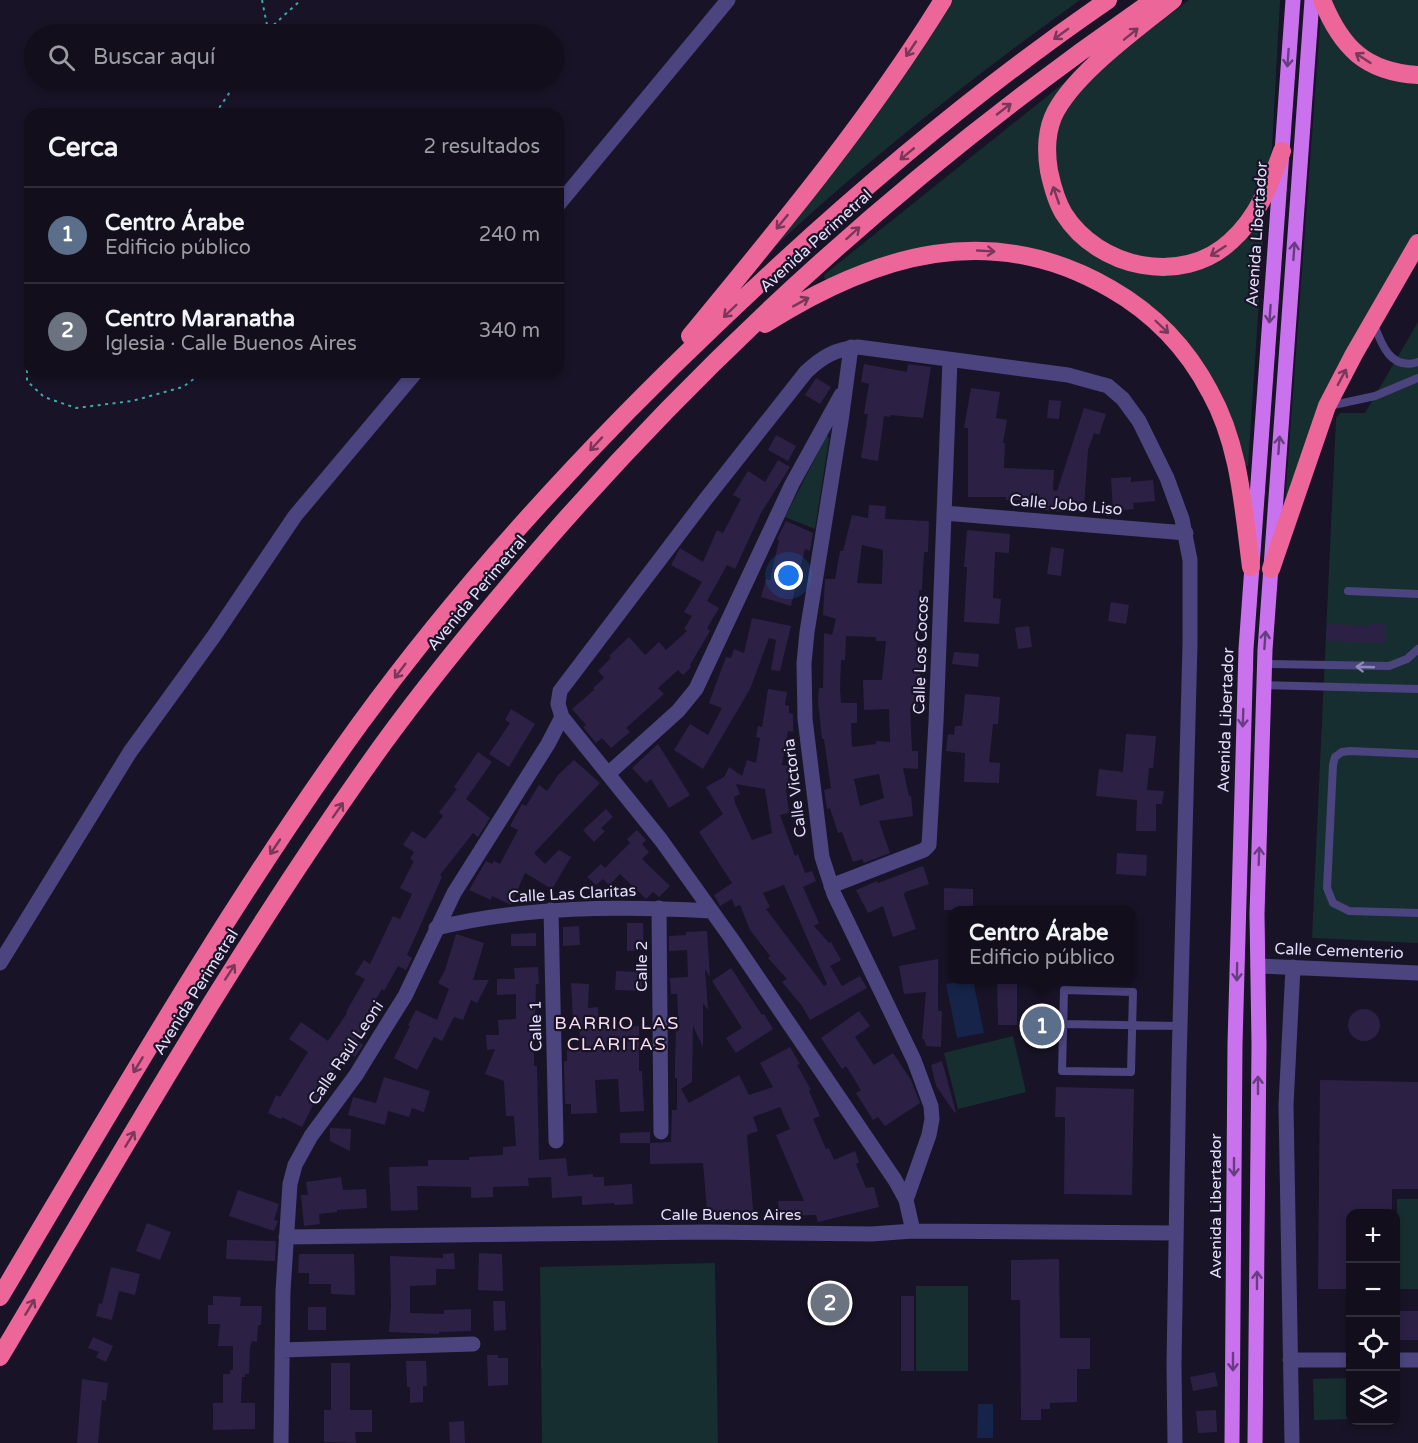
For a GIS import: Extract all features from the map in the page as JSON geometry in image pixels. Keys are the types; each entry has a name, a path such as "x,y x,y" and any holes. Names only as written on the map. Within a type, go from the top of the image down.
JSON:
{"highway":[{"path":"636,401 836,155 876,102 943,0"},
{"name":"Avenida Perimetral","path":"0,1297 197,968 264,863 359,725 484,566 636,401 755,287 842,209 998,82 1108,0"},
{"name":"Avenida Perimetral","path":"0,1357 223,984 290,880 384,743 440,669 583,498 656,419 718,358 858,228 935,163 1022,95 1154,0"},
{"path":"1173,0 1119,43 1084,76 1067,94 1053,118 1048,132 1048,159 1054,190 1064,214 1094,245 1126,261 1167,267 1197,261 1230,243 1251,219 1264,196 1282,151"},
{"path":"1322,0 1340,36 1356,53 1381,68 1418,75"},
{"path":"1270,569 1327,406 1418,243"},
{"path":"718,358 798,303 835,283 894,262 951,252 978,250 1036,257 1065,266 1120,294 1151,316 1186,353 1199,372 1219,410 1233,448 1251,567"}],"main road":[{"name":"Avenida Libertador","path":"1232,1443 1238,925 1245,649 1293,0"},
{"path":"1256,1443 1259,1044 1257,914 1264,664 1312,0"}],"street":[{"path":"564,198 728,0"},
{"path":"913,1231 906,1200 882,1161 661,840 562,717 558,704 560,691 705,500 806,372 822,357 836,350 851,348 1068,375 1108,386 1132,410 1150,442 1176,499 1186,533 1190,560 1190,644 1176,1233 1175,1443"},
{"name":"Calle Victoria","path":"851,348 804,663 805,719 822,857 831,886 914,1060 931,1106 932,1119 929,1135 906,1200"},
{"name":"Calle Los Cocos","path":"831,886 924,850 929,845 950,360"},
{"path":"0,963 130,752 214,636 295,516 411,378"},
{"path":"608,774 678,711 696,689 792,484 846,387"},
{"name":"Calle Jobo Liso","path":"944,513 1186,533"},
{"name":"Calle Raúl Leoni","path":"281,1443 286,1237 290,1184 300,1152 375,1046 405,996 454,893 548,744 562,717"},
{"name":"Calle Las Claritas","path":"436,928 475,918 551,910 659,908 711,911"},
{"name":"Calle 2","path":"659,908 661,1132"},
{"name":"Calle 1","path":"551,910 556,1141"},
{"name":"Calle Cementerio","path":"1258,966 1418,973"},
{"path":"1292,1443 1286,1105 1293,968"},
{"name":"Calle Buenos Aires","path":"286,1237 707,1232 872,1234 913,1231 1176,1233"},
{"path":"282,1350 473,1344"},
{"path":"1290,1360 1346,1360"},
{"path":"1400,1360 1418,1360"}],"lane":[{"path":"1327,406 1375,396 1418,378 1414,363 1401,363 1386,353 1373,322"},
{"path":"1348,591 1418,594"},
{"path":"1264,664 1389,666 1407,659 1418,649"},
{"path":"1264,685 1418,689"},
{"path":"1418,754 1350,751 1342,752 1335,757 1327,888 1333,903 1349,911 1418,914"},
{"path":"1064,990 1133,992 1132,1025 1131,1072 1062,1071 1064,990"},
{"path":"1063,1024 1180,1026"}],"path":[{"path":"262,0 267,24"},
{"path":"275,24 301,0"},
{"path":"219,108 231,90"},
{"path":"27,378 27,381 44,397 76,408 132,401 183,387 195,378"}],"green space":[{"path":"950,0 1080,0 921,120 844,184 770,251"},
{"path":"1189,0 1280,0 1272,148 1267,173 1246,215 1215,246 1181,259 1143,259 1098,240 1070,210 1056,173 1054,133 1072,98 1114,57"},
{"path":"1329,0 1418,0 1418,69 1383,62 1351,40"},
{"path":"1321,13 1328,28 1418,82 1418,231 1349,351 1285,503"},
{"path":"1070,78 1054,102 1059,217 1168,274 1265,210 1248,466 1245,465 1175,331 1005,246 827,280 824,278 825,274"},
{"path":"1418,322 1418,943 1312,938 1336,418 1340,413 1365,413"},
{"path":"828,436 829,439 815,529 785,517"},
{"path":"1013,1036 1026,1092 958,1109 944,1053"},
{"path":"1397,1199 1418,1199 1418,1289 1400,1289 1400,1209 1397,1209"},
{"path":"715,1263 718,1443 542,1443 540,1267"},
{"path":"916,1286 968,1286 968,1371 916,1371"},
{"path":"1346,1378 1346,1419 1314,1420 1313,1379"}],"water":[{"path":"946,984 974,984 984,1033 957,1038"},
{"path":"978,1404 993,1404 993,1438 977,1438"}],"building":[{"path":"864,364 907,372 908,364 931,367 923,418 884,416 878,461 861,458 868,414 864,414 869,384 861,382"},
{"path":"816,378 831,387 820,404 805,395"},
{"path":"971,388 1000,392 996,418 1007,420 1003,443 1005,443 1004,468 1054,470 1053,490 1057,491 1084,408 1106,414 1099,435 1094,433 1088,450 1084,507 1063,506 1063,512 1043,510 1043,501 1006,500 1006,497 968,497 968,428 964,428"},
{"path":"1049,400 1061,401 1059,419 1047,418"},
{"path":"776,435 796,446 788,461 768,450"},
{"path":"778,460 790,467 761,513 735,569 727,565 707,601 719,608 707,628 710,631 690,665 691,667 683,675 678,670 658,688 664,694 626,728 630,732 611,748 602,738 596,743 583,727 586,725 572,709 604,678 598,671 611,658 609,656 629,637 645,655 659,642 666,650 687,631 684,629 692,616 684,612 702,582 671,565 680,548 703,562 717,530 723,533 741,499 733,495 748,471 765,482"},
{"path":"1131,477 1131,482 1153,480 1155,501 1133,503 1134,509 1113,511 1111,478"},
{"path":"869,505 886,506 885,519 929,521 928,552 924,552 922,590 919,590 916,661 921,661 920,679 917,679 918,708 910,708 912,751 918,751 918,769 903,768 909,796 911,796 913,816 879,821 890,853 864,863 862,859 853,862 842,832 838,833 830,808 827,809 824,790 831,788 818,701 819,688 823,688 824,633 832,635 836,619 823,615 825,579 835,579 840,551 843,551 852,515 868,518","holes":["862,545 883,550 882,584 857,583","846,636 876,637 876,641 886,641 882,680 863,680 864,710 889,709 890,742 876,741 876,744 852,747 851,723 857,723 857,703 841,703 841,660 845,660","879,774 884,798 860,806 854,779"]},
{"path":"786,521 813,533 810,551 805,549 791,606 761,597 766,579 770,580 779,540 777,539"},
{"path":"967,530 1010,534 1009,553 995,552 993,598 1001,599 999,624 964,622"},
{"path":"1051,547 1064,549 1061,576 1047,574"},
{"path":"1111,602 1129,605 1126,624 1108,621"},
{"path":"752,618 791,626 780,671 771,670 776,640 769,638 750,689 703,769 674,750 690,724 708,735 722,708 709,703 726,657 731,658 734,649 744,653"},
{"path":"1327,624 1371,626 1371,624 1386,624 1386,643 1326,641"},
{"path":"1029,626 1032,647 1018,649 1015,628"},
{"path":"954,652 979,654 978,667 952,664"},
{"path":"768,689 787,692 785,705 789,706 789,713 793,714 793,732 788,731 782,765 790,766 786,791 789,813 780,815 795,856 798,854 805,873 812,871 816,881 803,887 819,923 814,926 829,943 831,942 841,960 830,966 842,986 860,976 867,988 810,1020 802,1006 782,982 787,979 768,958 770,956 750,930 740,905 735,907 732,899 720,906 714,895 732,883 699,832 723,814 706,787 724,777 729,767 742,776 747,760 756,763 760,738 756,737 758,726 762,727","holes":["736,784 765,789 772,833 752,840 735,803 734,797 740,794","784,885 827,984 824,986 766,909 770,907 763,893"]},
{"path":"965,694 1000,697 998,724 993,724 989,762 1000,763 999,783 964,782 965,753 946,751 948,734 954,735 955,726 962,726"},
{"path":"511,709 535,724 509,767 489,754 510,723 505,720"},
{"path":"1126,734 1156,736 1153,768 1149,768 1147,790 1164,791 1162,804 1156,804 1156,831 1136,831 1137,800 1096,796 1099,769 1123,772"},
{"path":"658,744 690,795 669,808 651,779 646,783 632,768"},
{"path":"478,752 492,762 466,799 490,818 478,837 473,833 440,875 442,877 407,955 412,958 406,970 398,966 362,1022 366,1025 356,1040 363,1045 355,1057 350,1054 316,1087 322,1093 314,1103 302,1127 268,1113 276,1095 280,1097 308,1052 289,1039 301,1022 328,1041 347,1013 365,979 355,974 364,960 370,964 393,916 400,919 412,894 400,888 414,861 410,859 414,852 403,845 412,831 425,839 443,816 439,812 457,789 454,787"},
{"path":"574,760 600,783 534,853 545,864 559,850 571,857 552,889 525,873 511,905 492,896 491,900 469,890 486,861 500,864 518,830 510,826 522,804 526,806 539,785 547,791 558,775"},
{"path":"606,809 613,817 601,828 605,831 594,842 583,830"},
{"path":"637,830 646,840 642,844 649,852 642,859 670,886 659,897 653,892 646,899 620,874 609,885 603,879 596,885 587,877 601,864 605,868 630,843 627,839"},
{"path":"1117,853 1147,855 1146,876 1116,874"},
{"path":"923,866 929,884 905,892 904,895 916,929 893,937 883,906 868,913 856,890"},
{"path":"944,888 973,889 973,906 949,906 949,910 944,910"},
{"path":"627,923 643,923 644,950 627,951"},
{"path":"579,926 580,945 563,946 563,927"},
{"path":"707,931 710,977 705,969 708,1010 703,1003 703,1047 693,1026 692,1082 681,1089 689,1103 739,1075 749,1095 773,1087 760,1063 790,1047 811,1090 809,1091 820,1116 813,1119 826,1149 829,1148 834,1160 855,1151 859,1162 856,1164 866,1188 874,1187 879,1207 818,1222 816,1215 779,1216 778,1201 804,1201 776,1135 790,1129 780,1107 753,1117 758,1131 747,1135 754,1221 708,1222 703,1163 650,1164 650,1143 671,1142 672,1110 677,1110 675,1060 676,1031 679,1031 677,994 671,994 670,978 688,977 687,950 669,951 669,936"},
{"path":"536,933 536,946 511,946 511,934"},
{"path":"456,934 484,943 473,980 489,980 477,1003 471,1000 463,1020 454,1017 442,1041 434,1037 417,1070 394,1058 416,1010 437,1020 449,989 438,983 445,970"},
{"path":"938,959 938,1011 942,1011 941,1047 926,1046 922,1039 926,992 904,994 899,966"},
{"path":"538,967 539,984 536,984 535,1016 540,1016 540,1032 534,1032 534,1066 537,1066 539,1160 566,1158 568,1176 593,1174 593,1177 604,1177 604,1186 632,1184 633,1204 582,1205 582,1196 552,1198 551,1177 528,1178 529,1186 493,1187 493,1197 471,1198 471,1187 417,1186 418,1210 391,1211 389,1167 428,1166 428,1160 469,1160 469,1157 503,1155 503,1147 516,1146 514,1116 506,1116 504,1081 485,1074 495,1049 487,1050 486,1035 499,1035 498,1020 516,1019 516,994 497,995 497,979 515,979 514,968"},
{"path":"731,968 773,1029 736,1053 726,1038 742,1028 712,981"},
{"path":"616,971 642,972 642,991 615,990"},
{"path":"571,983 589,984 588,1008 598,1007 599,1027 639,1026 639,1071 642,1071 644,1111 620,1112 618,1079 595,1080 597,1113 571,1114 571,1104 565,1104 564,1061 567,1061 567,1047 581,1046 579,1020 573,1021"},
{"path":"997,984 1017,984 1017,1025 998,1025"},
{"path":"1364,1009 1375,1014 1380,1025 1375,1036 1364,1041 1353,1036 1348,1025 1353,1014"},
{"path":"859,1011 870,1026 855,1037 874,1065 893,1053 911,1080 920,1103 885,1126 878,1117 873,1120 856,1093 861,1090 846,1066 842,1069 821,1038"},
{"path":"942,1061 955,1113 936,1086 931,1065"},
{"path":"384,1077 430,1091 424,1112 412,1108 409,1117 388,1111 385,1125 348,1115 353,1097 376,1103"},
{"path":"1320,1080 1418,1082 1418,1189 1392,1189 1392,1209 1346,1209 1346,1289 1318,1289"},
{"path":"1056,1087 1134,1089 1132,1195 1064,1194 1065,1117 1055,1117"},
{"path":"330,1128 351,1129 350,1151 330,1141"},
{"path":"650,1132 650,1143 620,1143 620,1133"},
{"path":"341,1177 343,1190 366,1189 367,1208 319,1214 320,1224 304,1226 301,1195 308,1195 306,1182"},
{"path":"238,1190 279,1204 274,1220 278,1221 274,1231 229,1216"},
{"path":"147,1223 171,1232 160,1260 136,1251"},
{"path":"227,1240 276,1241 275,1261 226,1259"},
{"path":"454,1253 455,1269 436,1269 436,1285 410,1286 410,1313 444,1314 444,1310 471,1309 471,1331 439,1332 439,1334 389,1332 390,1256 443,1258 443,1254"},
{"path":"479,1253 502,1254 503,1291 478,1290"},
{"path":"299,1254 354,1254 355,1295 331,1294 331,1284 309,1284 309,1273 298,1273"},
{"path":"1059,1259 1060,1338 1090,1338 1090,1369 1077,1369 1077,1402 1050,1403 1050,1409 1041,1409 1041,1420 1021,1420 1020,1300 1011,1300 1011,1260"},
{"path":"111,1267 140,1274 135,1295 119,1291 112,1320 96,1316 99,1303 102,1304"},
{"path":"213,1296 241,1297 240,1306 262,1306 257,1342 252,1341 250,1347 249,1374 242,1377 241,1403 255,1403 255,1429 213,1430 213,1403 223,1403 223,1374 230,1374 230,1370 233,1370 233,1346 218,1346 220,1324 208,1324 208,1305 213,1305"},
{"path":"901,1296 914,1296 914,1371 901,1371"},
{"path":"493,1301 505,1301 506,1330 494,1331"},
{"path":"308,1307 326,1307 326,1330 308,1330"},
{"path":"1400,1311 1418,1311 1418,1340 1400,1340"},
{"path":"93,1337 113,1346 106,1362 96,1357 99,1352 88,1348"},
{"path":"487,1355 508,1358 508,1385 488,1386"},
{"path":"406,1361 426,1361 427,1386 423,1386 423,1402 410,1403"},
{"path":"331,1363 350,1363 350,1410 372,1410 372,1432 355,1432 356,1443 324,1442 324,1410 331,1410"},
{"path":"1215,1372 1218,1386 1193,1391 1190,1377"},
{"path":"82,1379 108,1383 106,1401 102,1400 98,1443 77,1443"},
{"path":"1216,1410 1217,1432 1198,1433 1196,1411"},
{"path":"464,1421 465,1443 450,1443 449,1422"}],"place":[{"name":"Centro Árabe","path":"1042,1026"},
{"name":"Centro Maranatha","path":"830,1303"}],"district":[{"name":"BARRIO LAS CLARITAS","path":"617,1033"}]}
